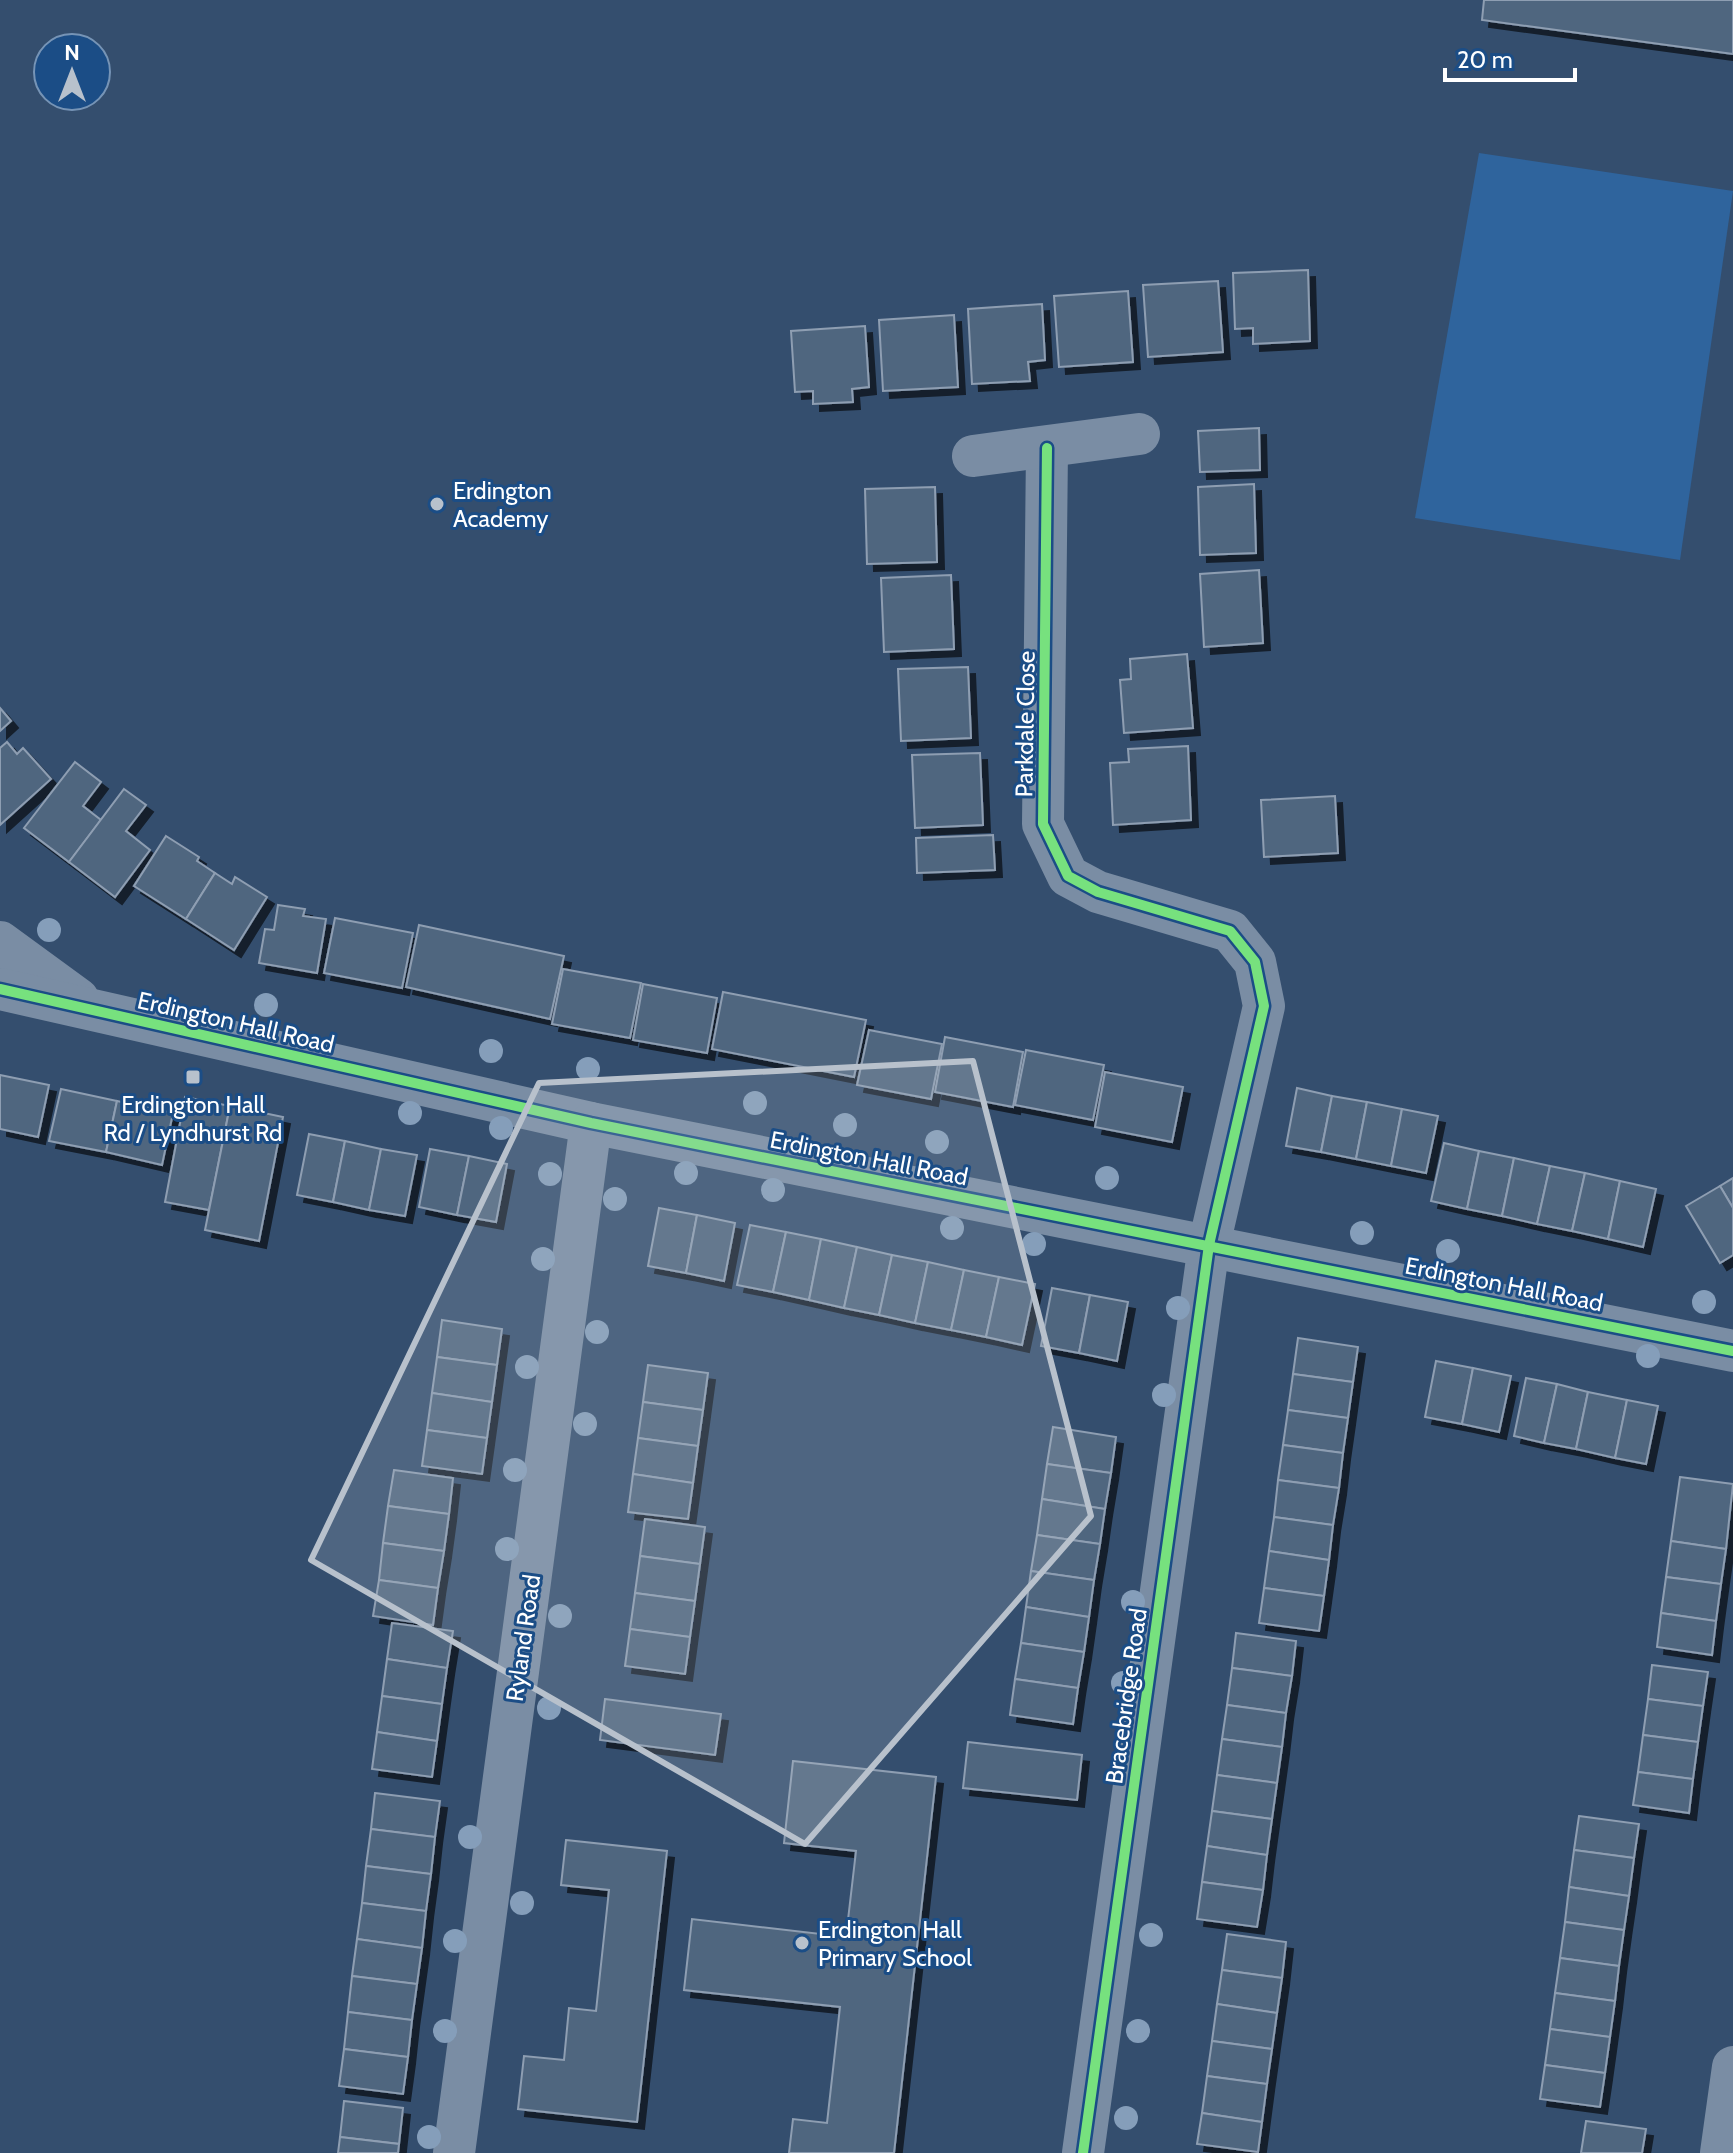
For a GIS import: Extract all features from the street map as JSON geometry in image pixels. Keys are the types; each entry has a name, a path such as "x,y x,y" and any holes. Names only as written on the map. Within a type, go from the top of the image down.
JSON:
{"street":[{"path":"973,456 1139,434"},
{"name":"Parkdale Close","path":"1047,448 1043,824 1068,876 1098,892 1230,931 1255,962 1264,1006 1209,1245"},
{"path":"0,942 92,1009"},
{"name":"Erdington Hall Road","path":"0,989 591,1123 1733,1351"},
{"name":"Ryland Road","path":"454,2153 591,1123"},
{"name":"Bracebridge Road","path":"1083,2153 1209,1245"},
{"path":"1721,2153 1733,2067"}],"highlighted area":[{"path":"973,1061 1091,1516 805,1844 311,1560 539,1083"}],"shaded area":[{"path":"1479,153 1733,191 1680,560 1415,518"}],"building":[{"path":"1484,0 1733,0 1733,54 1482,20"},
{"path":"1308,270 1310,341 1253,344 1253,328 1235,329 1233,273"},
{"path":"1218,281 1223,352 1148,357 1143,285"},
{"path":"1128,291 1133,362 1059,367 1054,296"},
{"path":"1042,304 1045,360 1028,362 1030,381 972,384 968,309"},
{"path":"954,315 958,387 883,391 879,320"},
{"path":"865,326 869,387 852,389 853,402 813,404 813,391 795,392 791,331"},
{"path":"1259,428 1260,470 1200,472 1198,431"},
{"path":"1254,484 1256,553 1200,555 1198,487"},
{"path":"935,487 937,562 867,564 865,489"},
{"path":"1259,570 1263,643 1204,647 1200,574"},
{"path":"951,575 954,649 884,652 881,578"},
{"path":"1187,654 1193,728 1124,733 1120,680 1131,679 1130,659"},
{"path":"968,667 971,738 901,741 898,669"},
{"path":"0,708 11,721 0,731"},
{"path":"7,742 17,754 23,748 51,779 0,825 0,748"},
{"path":"1188,746 1191,820 1113,825 1110,763 1129,762 1128,749"},
{"path":"980,753 983,825 915,828 912,755"},
{"path":"75,762 101,782 83,806 101,820 69,862 24,828"},
{"path":"124,789 146,805 126,831 150,850 115,897 69,862"},
{"path":"1335,796 1338,853 1264,857 1261,800"},
{"path":"993,835 995,870 917,873 916,838"},
{"path":"166,836 199,857 197,861 215,873 186,919 134,886"},
{"path":"215,873 232,884 235,877 267,897 234,950 186,919"},
{"path":"278,905 305,909 303,916 326,919 317,973 259,963 265,929 274,930"},
{"path":"335,918 413,933 402,988 324,973"},
{"path":"419,925 564,956 550,1019 406,987"},
{"path":"563,969 641,983 630,1038 552,1024"},
{"path":"643,984 717,998 707,1053 633,1040"},
{"path":"723,992 866,1020 854,1077 712,1049"},
{"path":"869,1030 942,1044 931,1099 857,1085"},
{"path":"945,1037 1023,1052 1013,1107 935,1092"},
{"path":"1026,1050 1104,1065 1093,1120 1015,1105"},
{"path":"1105,1072 1183,1087 1172,1142 1095,1127"},
{"path":"0,1075 49,1085 38,1137 0,1129"},
{"path":"1297,1088 1332,1096 1321,1152 1286,1146"},
{"path":"61,1089 117,1101 106,1152 49,1141"},
{"path":"1332,1096 1367,1102 1356,1159 1321,1152"},
{"path":"185,1097 230,1106 209,1210 165,1202"},
{"path":"117,1101 173,1113 162,1165 106,1152"},
{"path":"1367,1102 1402,1109 1391,1166 1356,1159"},
{"path":"230,1106 283,1117 259,1241 205,1230"},
{"path":"1402,1109 1438,1116 1426,1173 1391,1166"},
{"path":"309,1134 345,1141 333,1202 297,1195"},
{"path":"345,1141 381,1149 369,1210 333,1202"},
{"path":"1444,1143 1479,1151 1467,1209 1431,1201"},
{"path":"381,1149 417,1155 405,1216 369,1210"},
{"path":"430,1149 469,1156 457,1215 419,1207"},
{"path":"1479,1151 1514,1158 1502,1216 1467,1209"},
{"path":"469,1156 507,1164 496,1222 457,1215"},
{"path":"1514,1158 1550,1166 1537,1224 1502,1216"},
{"path":"1550,1166 1585,1173 1572,1231 1537,1224"},
{"path":"1585,1173 1620,1181 1608,1239 1572,1231"},
{"path":"1733,1178 1733,1208 1720,1186"},
{"path":"1620,1181 1656,1189 1643,1247 1608,1239"},
{"path":"1720,1186 1733,1208 1733,1255 1720,1263 1686,1206"},
{"path":"659,1208 697,1215 686,1273 648,1266"},
{"path":"697,1215 735,1223 724,1281 686,1273"},
{"path":"750,1225 786,1232 773,1292 737,1285"},
{"path":"786,1232 821,1239 809,1300 773,1292"},
{"path":"821,1239 857,1247 844,1308 809,1300"},
{"path":"857,1247 892,1255 879,1315 844,1308"},
{"path":"892,1255 928,1262 915,1323 879,1315"},
{"path":"928,1262 964,1270 951,1330 915,1323"},
{"path":"964,1270 999,1277 986,1337 951,1330"},
{"path":"999,1277 1035,1284 1022,1345 986,1337"},
{"path":"1052,1288 1090,1295 1079,1353 1041,1346"},
{"path":"1090,1295 1128,1302 1117,1361 1079,1353"},
{"path":"442,1320 502,1329 497,1365 437,1357"},
{"path":"1298,1338 1358,1347 1353,1382 1293,1374"},
{"path":"437,1357 497,1365 492,1402 432,1393"},
{"path":"1436,1361 1473,1368 1462,1424 1425,1417"},
{"path":"648,1365 708,1373 703,1410 643,1402"},
{"path":"1473,1368 1511,1376 1499,1432 1462,1424"},
{"path":"1293,1374 1353,1382 1348,1418 1288,1410"},
{"path":"1526,1378 1557,1384 1544,1443 1514,1436"},
{"path":"1557,1384 1588,1392 1576,1449 1544,1443"},
{"path":"1588,1392 1627,1400 1615,1458 1576,1449"},
{"path":"432,1393 492,1402 487,1438 427,1430"},
{"path":"1627,1400 1658,1406 1646,1464 1615,1458"},
{"path":"643,1402 703,1410 698,1446 638,1438"},
{"path":"1288,1410 1348,1418 1343,1453 1283,1445"},
{"path":"1053,1427 1116,1437 1111,1473 1047,1464"},
{"path":"427,1430 487,1438 482,1474 422,1466"},
{"path":"638,1438 698,1446 693,1483 633,1474"},
{"path":"1283,1445 1343,1453 1339,1488 1278,1480"},
{"path":"1047,1464 1111,1473 1105,1509 1042,1499"},
{"path":"394,1470 453,1478 449,1514 388,1506"},
{"path":"633,1474 693,1483 688,1519 628,1512"},
{"path":"1680,1477 1733,1484 1726,1549 1671,1541"},
{"path":"1278,1480 1339,1488 1333,1525 1274,1517"},
{"path":"1042,1499 1105,1509 1100,1544 1037,1535"},
{"path":"388,1506 449,1514 444,1551 383,1543"},
{"path":"1274,1517 1333,1525 1329,1560 1269,1551"},
{"path":"645,1519 705,1527 700,1564 640,1556"},
{"path":"1037,1535 1100,1544 1094,1580 1031,1571"},
{"path":"1671,1541 1726,1549 1721,1584 1666,1577"},
{"path":"383,1543 444,1551 438,1588 379,1580"},
{"path":"1269,1551 1329,1560 1324,1596 1264,1588"},
{"path":"640,1556 700,1564 695,1601 635,1593"},
{"path":"1031,1571 1094,1580 1089,1617 1026,1607"},
{"path":"1666,1577 1721,1584 1716,1621 1661,1613"},
{"path":"379,1580 438,1588 433,1625 373,1616"},
{"path":"1264,1588 1324,1596 1319,1631 1259,1623"},
{"path":"635,1593 695,1601 690,1637 630,1629"},
{"path":"1026,1607 1089,1617 1084,1652 1021,1643"},
{"path":"1661,1613 1716,1621 1712,1655 1657,1647"},
{"path":"392,1623 453,1631 447,1668 387,1659"},
{"path":"630,1629 690,1637 685,1674 625,1666"},
{"path":"1236,1633 1296,1641 1292,1676 1232,1668"},
{"path":"1021,1643 1084,1652 1078,1688 1015,1679"},
{"path":"387,1659 447,1668 442,1704 382,1696"},
{"path":"1652,1665 1708,1672 1703,1706 1648,1699"},
{"path":"1232,1668 1292,1676 1286,1713 1227,1705"},
{"path":"1015,1679 1078,1688 1073,1724 1010,1715"},
{"path":"382,1696 442,1704 437,1741 377,1732"},
{"path":"605,1699 721,1714 715,1755 600,1740"},
{"path":"1648,1699 1703,1706 1698,1742 1643,1735"},
{"path":"1227,1705 1286,1713 1282,1747 1222,1739"},
{"path":"377,1732 437,1741 432,1777 372,1769"},
{"path":"1643,1735 1698,1742 1693,1779 1638,1772"},
{"path":"1222,1739 1282,1747 1277,1783 1217,1775"},
{"path":"968,1742 1082,1755 1077,1800 963,1788"},
{"path":"793,1761 936,1777 894,2153 789,2153 793,2119 827,2123 840,2007 684,1990 692,1919 846,1937 856,1851 784,1843"},
{"path":"1638,1772 1693,1779 1689,1813 1633,1805"},
{"path":"1217,1775 1277,1783 1272,1819 1212,1811"},
{"path":"375,1793 440,1801 435,1837 371,1829"},
{"path":"1212,1811 1272,1819 1267,1855 1207,1846"},
{"path":"1579,1816 1639,1824 1634,1858 1574,1850"},
{"path":"371,1829 435,1837 431,1874 366,1866"},
{"path":"566,1840 667,1851 637,2122 518,2109 524,2056 564,2060 569,2008 596,2011 609,1890 561,1885"},
{"path":"1207,1846 1267,1855 1263,1890 1202,1882"},
{"path":"1574,1850 1634,1858 1629,1896 1569,1887"},
{"path":"366,1866 431,1874 426,1911 362,1903"},
{"path":"1202,1882 1263,1890 1257,1927 1197,1919"},
{"path":"1569,1887 1629,1896 1624,1930 1565,1922"},
{"path":"362,1903 426,1911 422,1948 357,1939"},
{"path":"1565,1922 1624,1930 1619,1966 1560,1958"},
{"path":"1227,1934 1286,1942 1282,1978 1222,1970"},
{"path":"357,1939 422,1948 417,1984 352,1976"},
{"path":"1560,1958 1619,1966 1615,2001 1555,1993"},
{"path":"1222,1970 1282,1978 1277,2013 1217,2004"},
{"path":"352,1976 417,1984 412,2020 348,2012"},
{"path":"1555,1993 1615,2001 1610,2037 1550,2029"},
{"path":"1217,2004 1277,2013 1272,2049 1212,2041"},
{"path":"348,2012 412,2020 408,2057 344,2049"},
{"path":"1550,2029 1610,2037 1605,2073 1545,2065"},
{"path":"1212,2041 1272,2049 1267,2084 1207,2076"},
{"path":"344,2049 408,2057 403,2094 339,2086"},
{"path":"1545,2065 1605,2073 1600,2107 1540,2099"},
{"path":"1207,2076 1267,2084 1262,2122 1202,2113"},
{"path":"344,2101 403,2108 399,2144 340,2137"},
{"path":"1202,2113 1262,2122 1258,2152 1197,2144"},
{"path":"1586,2121 1646,2129 1642,2153 1581,2153"},
{"path":"340,2137 399,2144 398,2153 338,2153"}],"cycle path":[{"path":"1047,448 1043,824 1068,876 1098,892 1230,931 1255,962 1264,1006 1209,1245 1083,2153"},
{"path":"0,989 591,1123 1733,1351"}],"place":[{"name":"Erdington Academy","path":"437,504"},
{"name":"Erdington Hall Rd / Lyndhurst Rd","path":"193,1077"},
{"name":"Erdington Hall Primary School","path":"802,1943"}]}
